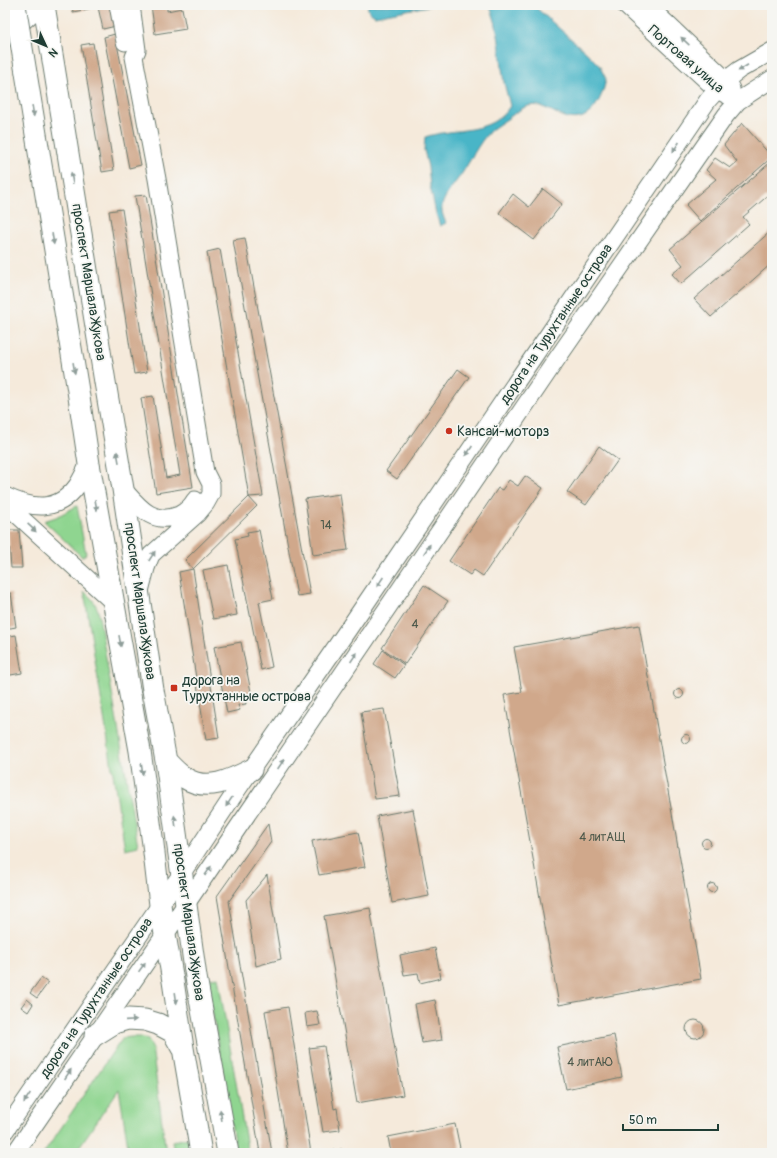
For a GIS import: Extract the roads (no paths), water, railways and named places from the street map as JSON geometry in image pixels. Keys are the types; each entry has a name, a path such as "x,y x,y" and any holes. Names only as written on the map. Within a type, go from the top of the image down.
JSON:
{"main road":[{"name":"проспект Маршала Жукова","path":"15,5 89,464 140,751 160,904 201,1153"},
{"name":"проспект Маршала Жукова","path":"43,5 52,50 123,489 153,690 166,761 196,977 228,1153"},
{"path":"166,761 184,777 194,782 209,784 227,781 252,770"},
{"path":"95,1035 114,1023 128,1019 145,1020 158,1024 173,1032 183,1048"}],"street":[{"path":"5,38 43,5"},
{"path":"118,5 127,52 134,57"},
{"path":"131,5 137,50 134,57 157,179 206,472 211,484 211,494 197,514 151,555 139,593"},
{"name":"Портовая улица","path":"625,5 722,85"},
{"name":"Портовая улица","path":"647,5 738,101"},
{"name":"дорога на Турухтанные острова","path":"5,1131 182,874 708,100 739,70 772,51"},
{"name":"дорога на Турухтанные острова","path":"15,1153 548,372 726,115 738,101 772,79"},
{"path":"5,496 27,505 39,507 50,506 65,499 77,486 89,464"},
{"path":"123,489 139,506 152,516 163,519 173,517 183,513 193,504 199,495 206,472"},
{"path":"5,500 10,508 114,603"}],"water":[{"path":"368,5 434,5 375,16 369,12"},
{"path":"489,5 533,5 599,65 606,79 605,84 602,95 596,106 583,117 575,119 568,118 542,107 535,105 528,106 490,131 445,198 442,208 446,223 440,226 430,186 424,150 425,137 471,129 493,122 502,116 510,106 504,80 497,30"}],"place":[{"name":"Кансай-моторз","path":"449,431"},
{"name":"дорога на Турухтанные острова","path":"174,688"}]}
